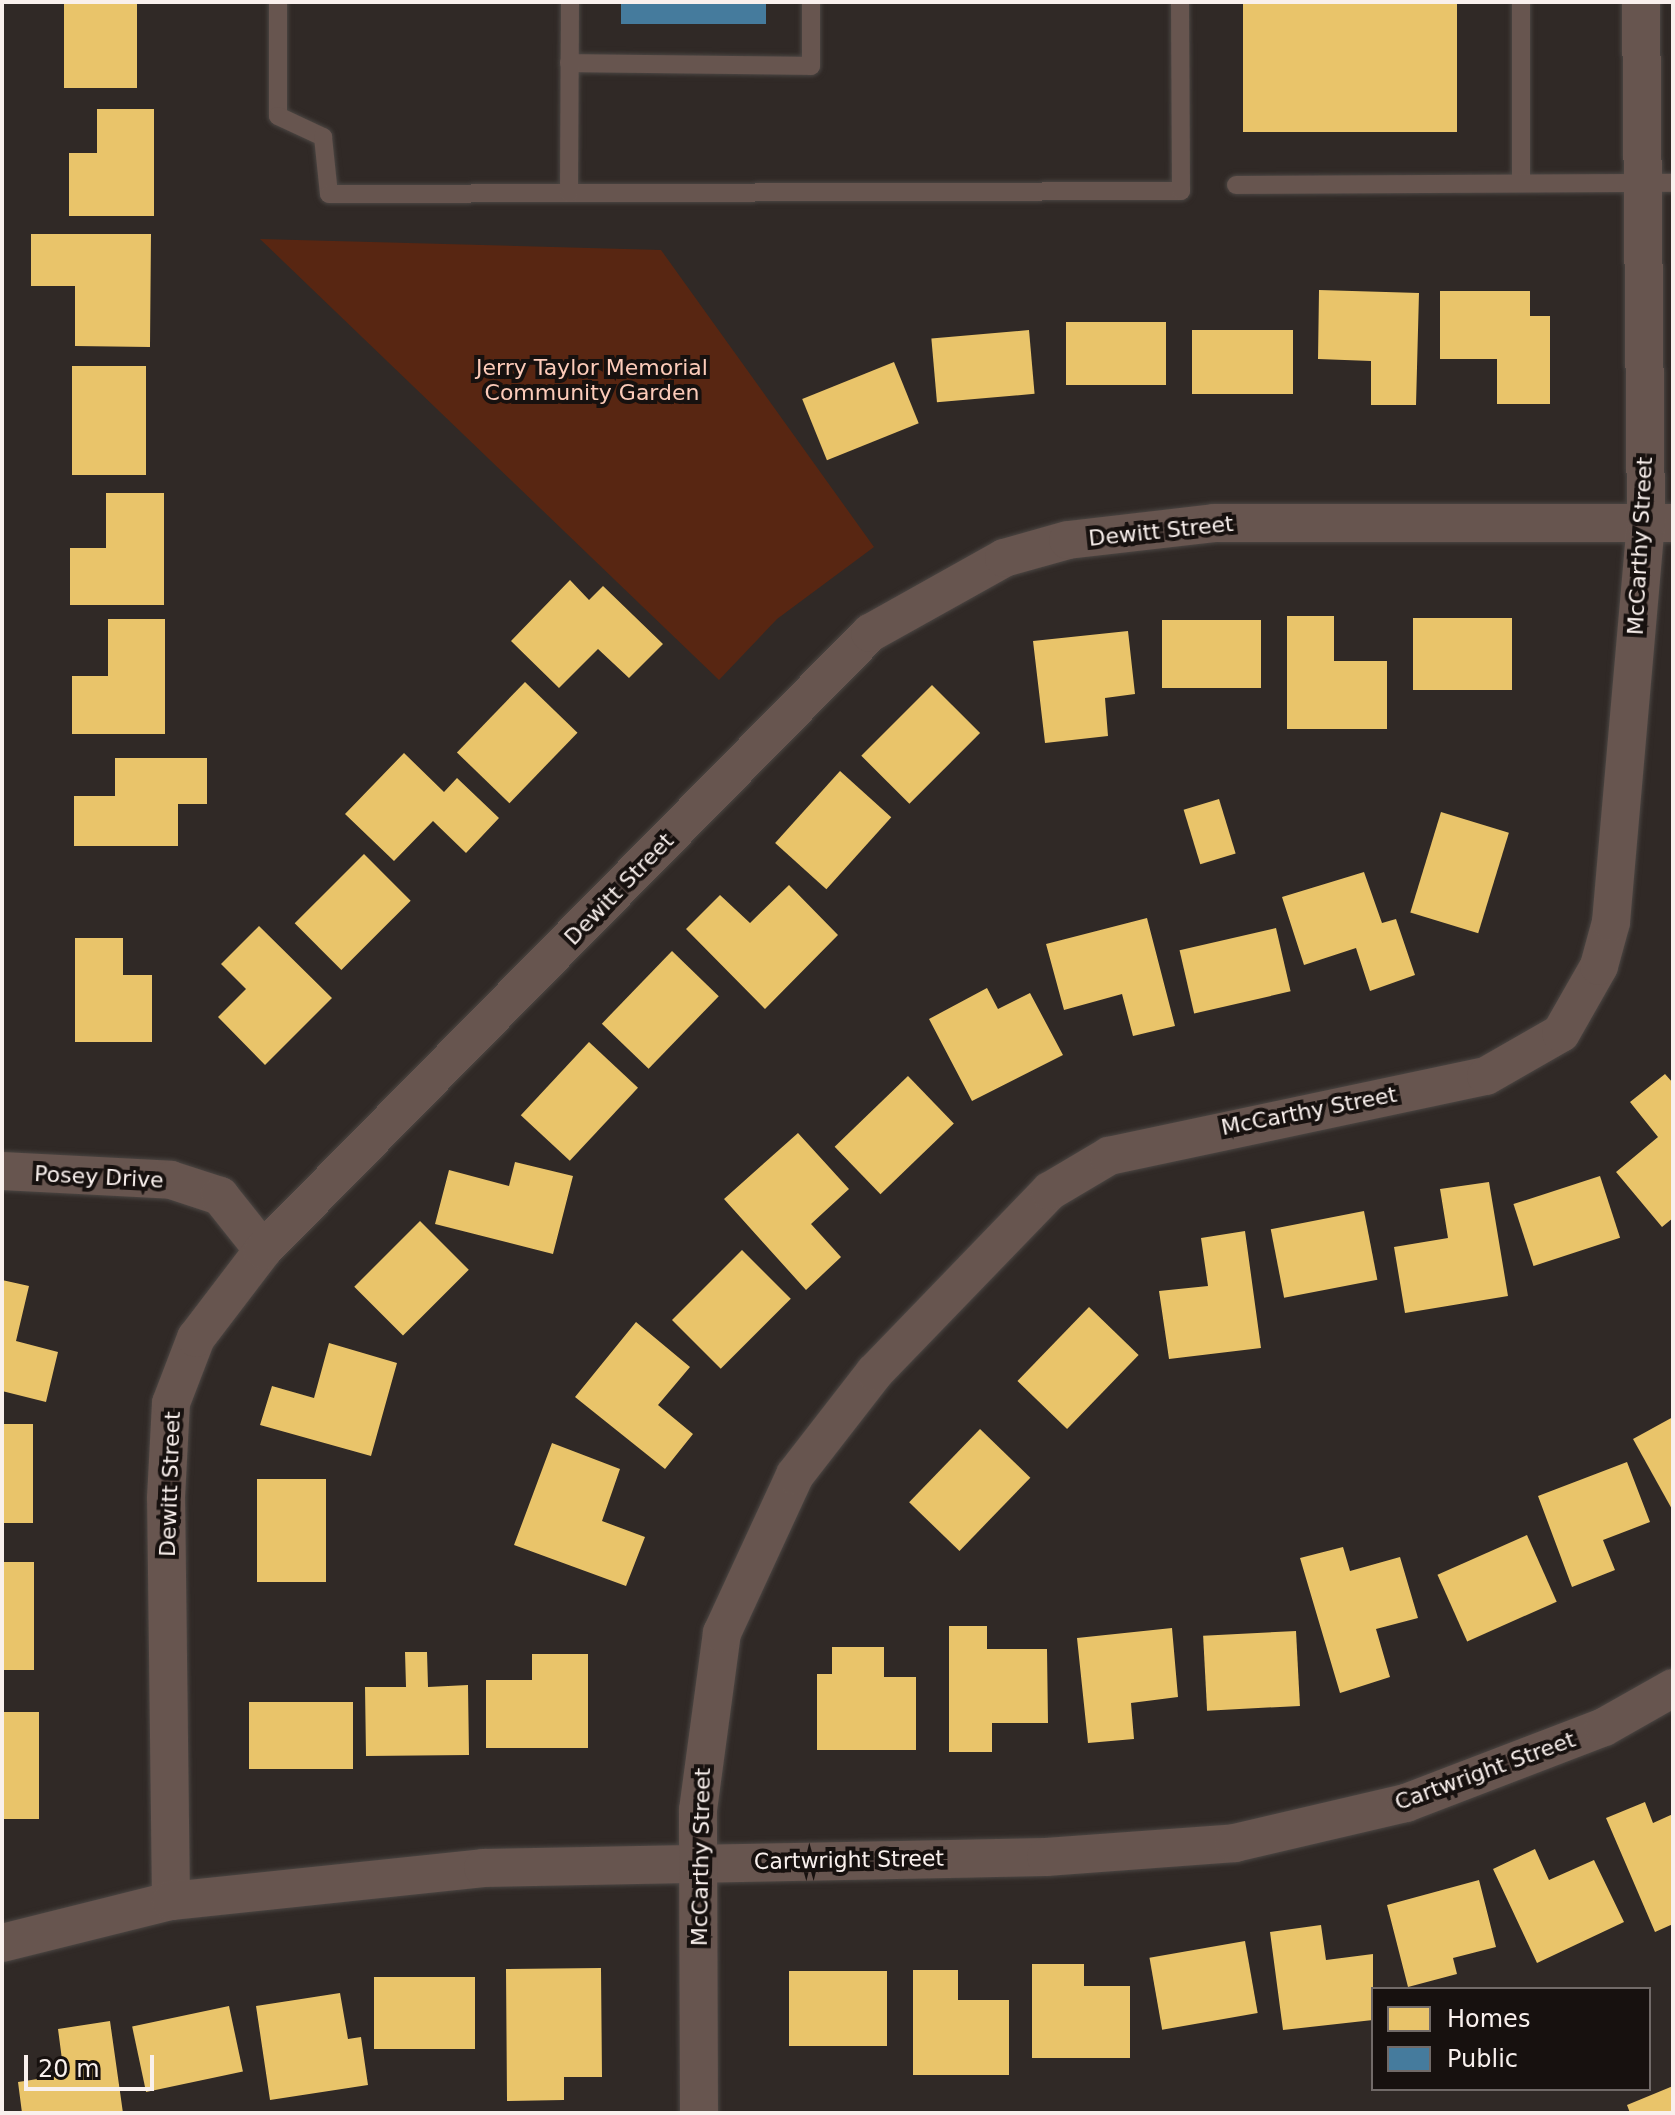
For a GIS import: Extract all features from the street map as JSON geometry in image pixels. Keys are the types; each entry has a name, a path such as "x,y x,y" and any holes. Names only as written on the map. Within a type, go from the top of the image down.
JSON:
{"street":[{"name":"McCarthy Street","path":"699,2113 699,1862 708,1705 722,1633 795,1475 875,1372 1050,1191 1109,1156 1486,1076 1561,1033 1585,999 1611,922 1660,523 1658,183 1641,2"},
{"name":"Dewitt Street","path":"171,1901 171,1403 196,1338 263,1250 870,633 933,592 1004,558 1068,540 1214,523 1660,523"},
{"name":"Posey Drive","path":"2,1171 171,1180 220,1196 263,1250"},
{"name":"Cartwright Street","path":"2,1943 171,1901 483,1868 1046,1857 1235,1843 1406,1803 1604,1727 1673,1688"}],"lane":[{"path":"278,2 278,116 323,137 329,194 1181,191 1180,2"},
{"path":"569,193 570,2"},
{"path":"569,63 811,66 811,2"},
{"path":"1521,2 1521,183"},
{"path":"1236,185 1658,183"}],"green space":[{"name":"Jerry Taylor Memorial Community Garden","path":"260,239 661,250 874,547 777,619 719,680"}],"building: Homes":[{"path":"64,2 137,2 137,88 64,88"},
{"path":"1243,2 1457,2 1457,132 1243,132"},
{"path":"97,109 154,109 154,216 69,216 69,153 97,153"},
{"path":"31,234 151,234 150,347 75,346 75,286 31,286"},
{"path":"1319,290 1419,293 1416,405 1371,405 1371,361 1318,359"},
{"path":"1440,291 1530,291 1530,316 1550,316 1550,404 1497,404 1497,359 1440,359"},
{"path":"1066,322 1166,322 1166,385 1066,385"},
{"path":"1029,330 1035,394 937,402 931,339"},
{"path":"1192,330 1293,330 1293,394 1192,394"},
{"path":"894,362 919,423 827,460 802,399"},
{"path":"72,366 146,366 146,475 72,475"},
{"path":"106,493 164,493 164,605 70,605 70,548 106,548"},
{"path":"570,580 589,600 603,586 663,644 629,678 598,649 559,688 511,641"},
{"path":"1287,616 1334,616 1334,661 1387,661 1387,729 1287,729"},
{"path":"1413,618 1512,618 1512,690 1413,690"},
{"path":"108,619 165,619 165,734 72,734 72,676 108,676"},
{"path":"1162,620 1261,620 1261,688 1162,688"},
{"path":"1128,631 1135,694 1105,698 1108,736 1045,743 1033,641"},
{"path":"525,682 578,733 509,803 457,752"},
{"path":"932,685 980,733 909,804 861,756"},
{"path":"404,753 444,792 457,778 499,818 466,853 433,821 394,861 345,814"},
{"path":"115,758 207,758 207,804 178,804 178,846 74,846 74,796 115,796"},
{"path":"840,771 891,817 826,889 775,843"},
{"path":"1219,799 1236,854 1200,864 1184,810"},
{"path":"1441,812 1509,833 1478,933 1410,912"},
{"path":"364,854 411,901 341,970 295,923"},
{"path":"1364,872 1382,923 1396,919 1415,975 1370,991 1356,948 1304,965 1282,897"},
{"path":"789,885 838,935 765,1009 686,929 720,895 750,923"},
{"path":"1147,918 1175,1026 1133,1036 1122,994 1064,1010 1046,944"},
{"path":"259,926 332,998 265,1065 218,1017 246,989 221,964"},
{"path":"1276,928 1291,991 1194,1014 1180,950"},
{"path":"75,938 123,938 123,975 152,975 152,1042 75,1042"},
{"path":"672,951 719,996 649,1069 602,1024"},
{"path":"987,988 998,1009 1030,993 1063,1055 972,1101 929,1019"},
{"path":"589,1042 638,1088 570,1161 521,1115"},
{"path":"1665,1074 1673,1083 1673,1218 1662,1227 1616,1172 1658,1137 1630,1102"},
{"path":"908,1076 954,1123 880,1194 835,1147"},
{"path":"798,1133 849,1189 811,1224 841,1257 806,1290 724,1199"},
{"path":"515,1162 573,1176 553,1254 435,1224 449,1170 509,1186"},
{"path":"1600,1176 1620,1238 1534,1266 1513,1204"},
{"path":"1489,1182 1508,1296 1405,1313 1394,1247 1448,1238 1440,1189"},
{"path":"1364,1211 1377,1280 1284,1298 1271,1229"},
{"path":"420,1221 469,1270 403,1336 354,1287"},
{"path":"1245,1231 1261,1348 1169,1359 1159,1291 1208,1286 1201,1238"},
{"path":"742,1250 791,1299 721,1369 672,1320"},
{"path":"2,1280 29,1286 16,1341 58,1352 46,1402 2,1391"},
{"path":"1089,1307 1139,1355 1067,1429 1017,1381"},
{"path":"636,1322 690,1367 658,1405 693,1434 665,1469 575,1397"},
{"path":"329,1343 397,1363 371,1456 260,1425 272,1386 314,1398"},
{"path":"1673,1417 1673,1511 1633,1439"},
{"path":"2,1424 33,1424 33,1523 2,1523"},
{"path":"980,1429 1030,1478 959,1551 909,1502"},
{"path":"552,1443 620,1469 602,1521 645,1537 626,1586 514,1545"},
{"path":"1627,1462 1650,1522 1603,1540 1615,1570 1572,1587 1538,1496"},
{"path":"257,1479 326,1479 326,1582 257,1582"},
{"path":"1527,1535 1557,1602 1467,1642 1437,1575"},
{"path":"1343,1547 1350,1571 1400,1557 1418,1618 1376,1629 1390,1677 1340,1693 1300,1558"},
{"path":"2,1562 34,1562 34,1670 2,1670"},
{"path":"949,1626 987,1626 987,1649 1047,1649 1048,1723 992,1723 992,1752 949,1752"},
{"path":"1172,1628 1178,1697 1131,1703 1134,1739 1088,1743 1077,1638"},
{"path":"1296,1631 1300,1706 1207,1711 1203,1636"},
{"path":"832,1647 884,1647 884,1677 916,1677 916,1750 817,1750 817,1674 832,1674"},
{"path":"405,1652 427,1652 428,1687 468,1685 469,1755 366,1756 365,1687 406,1687"},
{"path":"532,1654 588,1654 588,1748 486,1748 486,1680 532,1680"},
{"path":"249,1702 353,1702 353,1769 249,1769"},
{"path":"2,1712 39,1712 39,1819 2,1819"},
{"path":"1645,1802 1653,1823 1673,1814 1673,1924 1655,1932 1606,1818"},
{"path":"1535,1849 1549,1880 1594,1860 1624,1922 1537,1963 1493,1869"},
{"path":"1479,1880 1496,1947 1453,1958 1457,1974 1408,1987 1387,1905"},
{"path":"1321,1925 1326,1960 1373,1954 1371,2020 1283,2030 1270,1932"},
{"path":"1245,1941 1258,2013 1162,2030 1149,1958"},
{"path":"1032,1964 1084,1964 1084,1986 1130,1986 1130,2058 1032,2058"},
{"path":"601,1968 602,2077 564,2077 564,2100 507,2101 506,1969"},
{"path":"913,1970 958,1970 958,2000 1009,2000 1009,2075 913,2075"},
{"path":"789,1971 887,1971 887,2046 789,2046"},
{"path":"374,1977 475,1977 475,2049 374,2049"},
{"path":"340,1993 348,2039 361,2037 368,2085 270,2100 256,2006"},
{"path":"229,2006 243,2072 146,2092 132,2027"},
{"path":"110,2021 123,2113 22,2113 18,2082 64,2075 58,2029"},
{"path":"1673,2086 1673,2113 1630,2113 1627,2105"}],"building: Public":[{"path":"621,2 766,2 766,24 621,24"}]}
